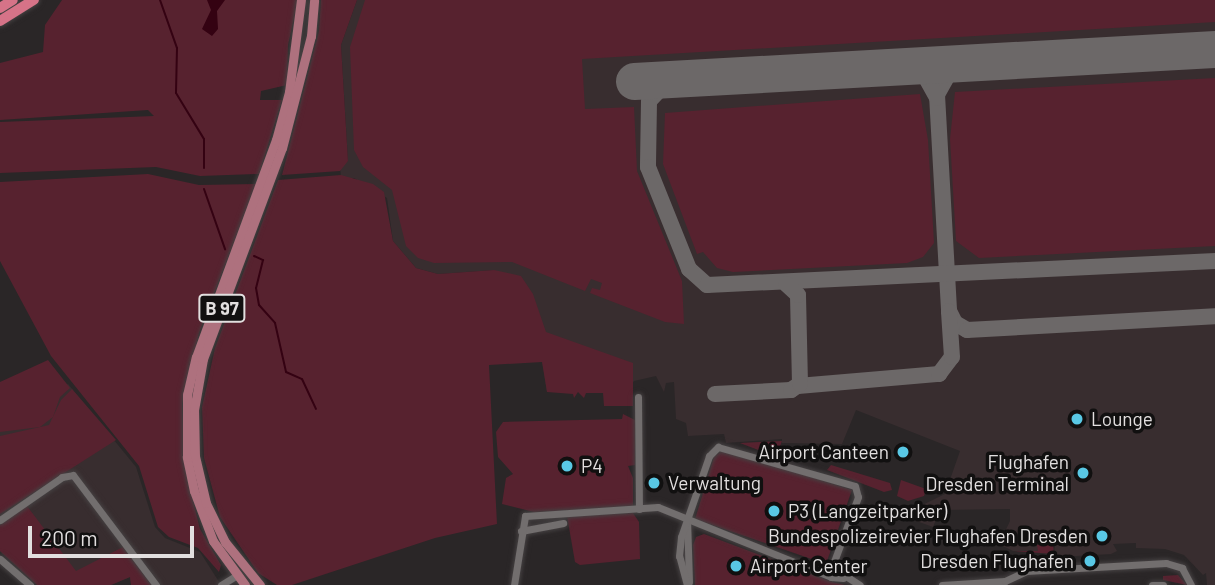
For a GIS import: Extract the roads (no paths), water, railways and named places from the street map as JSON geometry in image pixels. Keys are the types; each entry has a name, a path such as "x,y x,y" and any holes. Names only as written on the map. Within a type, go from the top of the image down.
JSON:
{"highway":[{"path":"0,8 13,0"},
{"path":"0,21 34,0"}],"main road":[{"name":"B 97","path":"245,585 213,541 194,491 187,457 187,394 196,357 276,140 289,92 301,0"},
{"name":"B 97","path":"260,585 219,531 201,488 193,438 195,396 210,340 282,148 311,36 314,0"},
{"path":"236,575 246,568"}],"street":[{"path":"638,397 639,509"},
{"path":"688,585 679,556 687,517 709,456 718,447 851,484 858,497 832,567"},
{"path":"0,520 62,477 73,475 156,585"},
{"path":"514,585 525,516 658,507 860,585"},
{"path":"687,517 690,536 685,559 688,585"},
{"path":"521,531 564,523"},
{"path":"690,536 711,528"},
{"path":"0,559 30,585"},
{"path":"942,585 1005,581 1026,571 1166,563 1182,568 1191,585"},
{"path":"819,571 832,567"},
{"path":"832,567 843,578"},
{"path":"222,585 236,575"},
{"path":"1152,585 1163,585"}],"waterway":[{"path":"160,0 177,48 176,93 204,139 204,168"},
{"path":"204,189 225,249"},
{"path":"254,256 263,260 256,288 259,305 275,323 286,372 302,379 316,409"}],"place":[{"name":"Lounge","path":"1077,419"},
{"name":"Airport Canteen","path":"903,452"},
{"name":"P4","path":"567,466"},
{"name":"Flughafen Dresden Terminal","path":"1083,473"},
{"name":"Verwaltung","path":"654,483"},
{"name":"P3 (Langzeitparker)","path":"774,511"},
{"name":"Bundespolizeirevier Flughafen Dresden","path":"1102,536"},
{"name":"Dresden Flughafen","path":"1090,561"},
{"name":"Airport Center","path":"736,566"}]}
